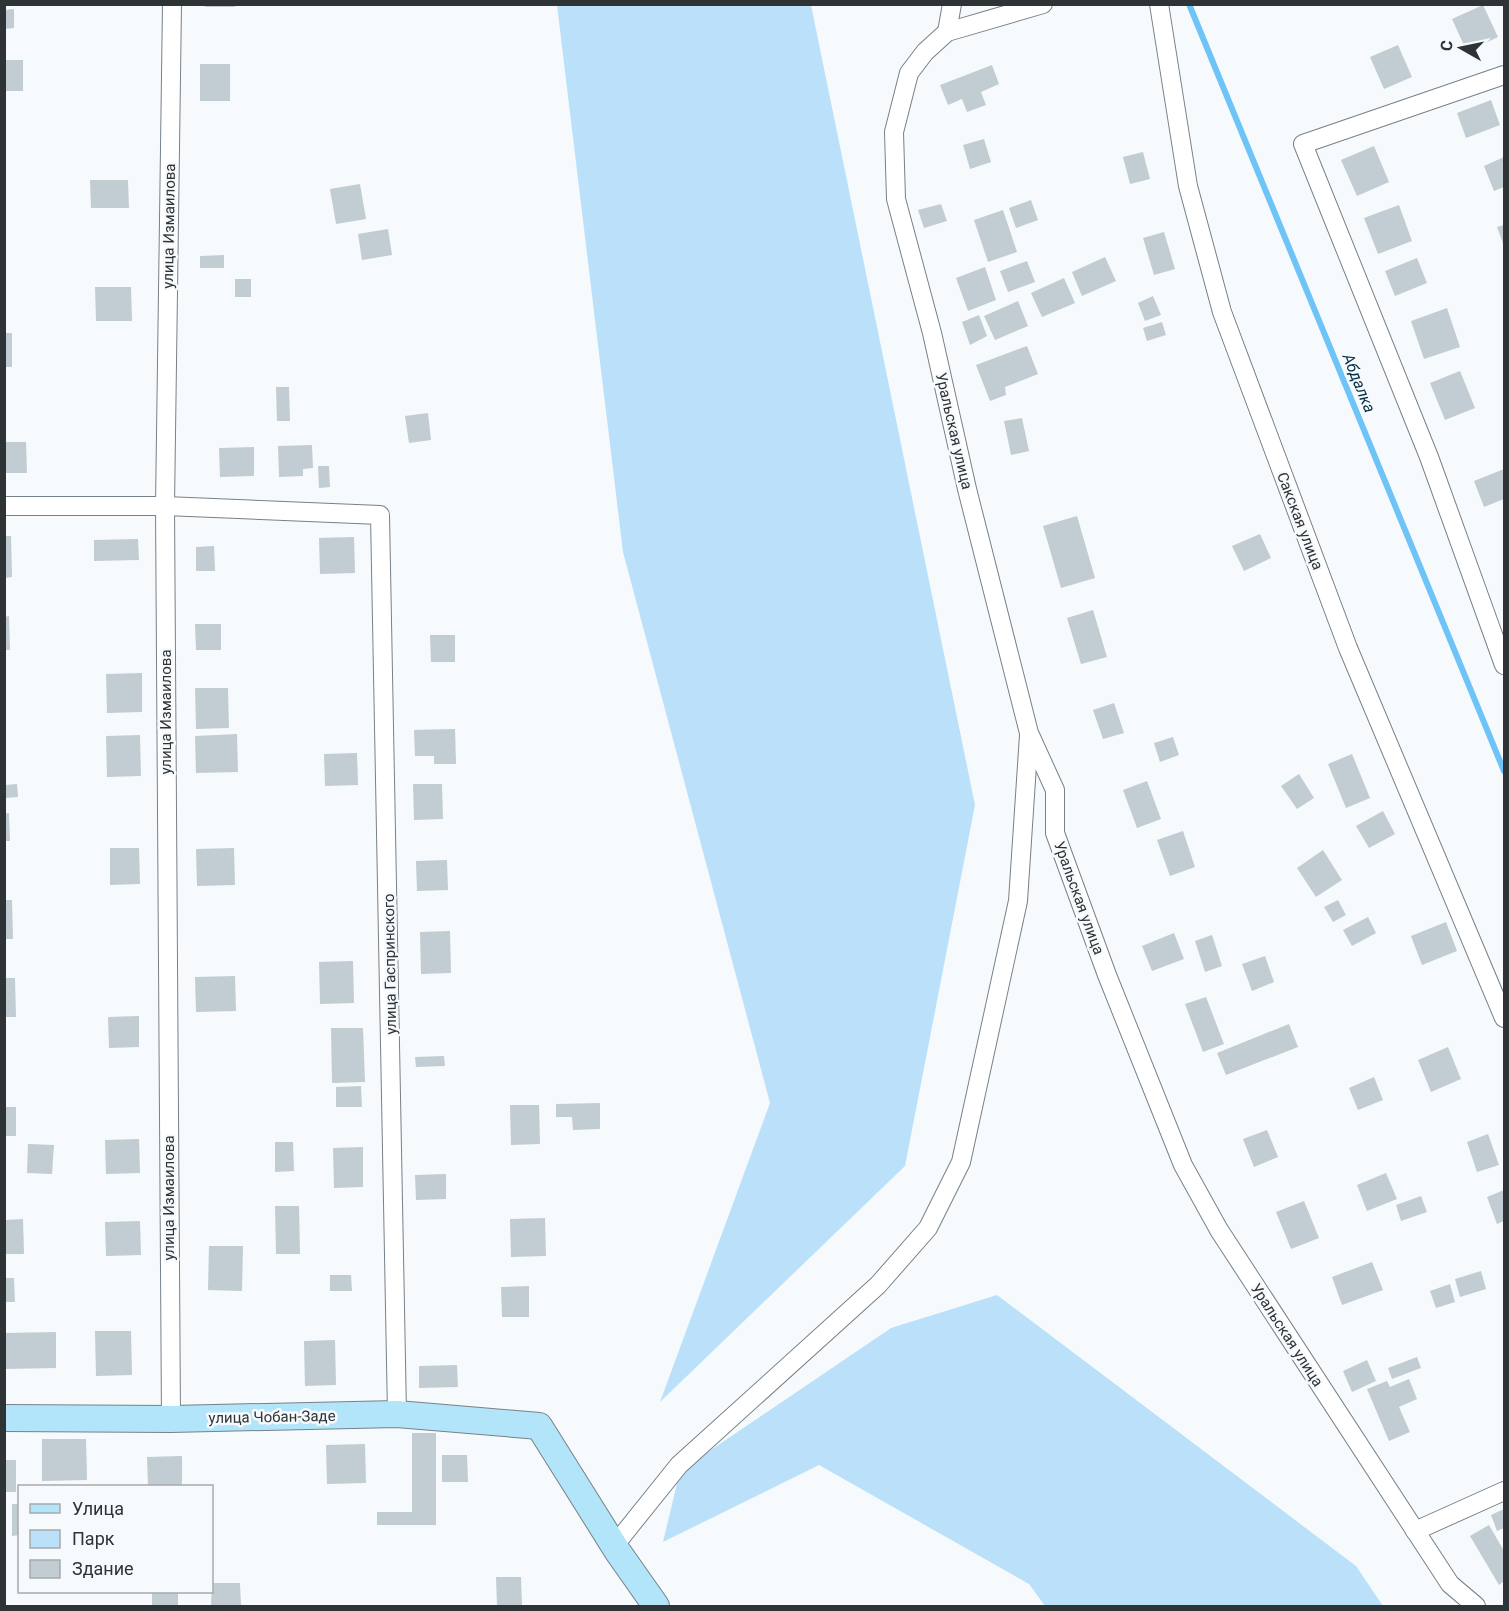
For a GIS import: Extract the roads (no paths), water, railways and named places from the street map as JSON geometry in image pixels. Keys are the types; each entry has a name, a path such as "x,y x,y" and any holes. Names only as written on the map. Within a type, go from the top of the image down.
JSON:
{"main road":[{"name":"улица Чобан-Заде","path":"4,1418 171,1419 397,1414 539,1426 614,1545"},
{"path":"614,1545 656,1606"}],"street":[{"name":"улица Измаилова","path":"171,1419 165,506 172,4"},
{"path":"952,4 947,32 1043,4"},
{"name":"Сакская улица","path":"1159,4 1188,186 1222,312 1348,648 1504,1018"},
{"name":"Уральская улица","path":"947,32 925,52 909,73 894,132 896,199 932,333 1029,733 1055,790 1055,833 1107,975 1183,1164 1219,1230 1450,1584 1476,1606"},
{"path":"1504,75 1303,144 1429,457 1504,665"},
{"path":"4,506 165,506"},
{"name":"улица Гаспринского","path":"165,506 380,515 397,1414"},
{"path":"614,1545 679,1465 878,1286 928,1228 961,1162 1018,901 1029,733"},
{"path":"1415,1531 1504,1491"}],"waterway":[{"name":"Абдалка","path":"1189,4 1504,771"}]}
